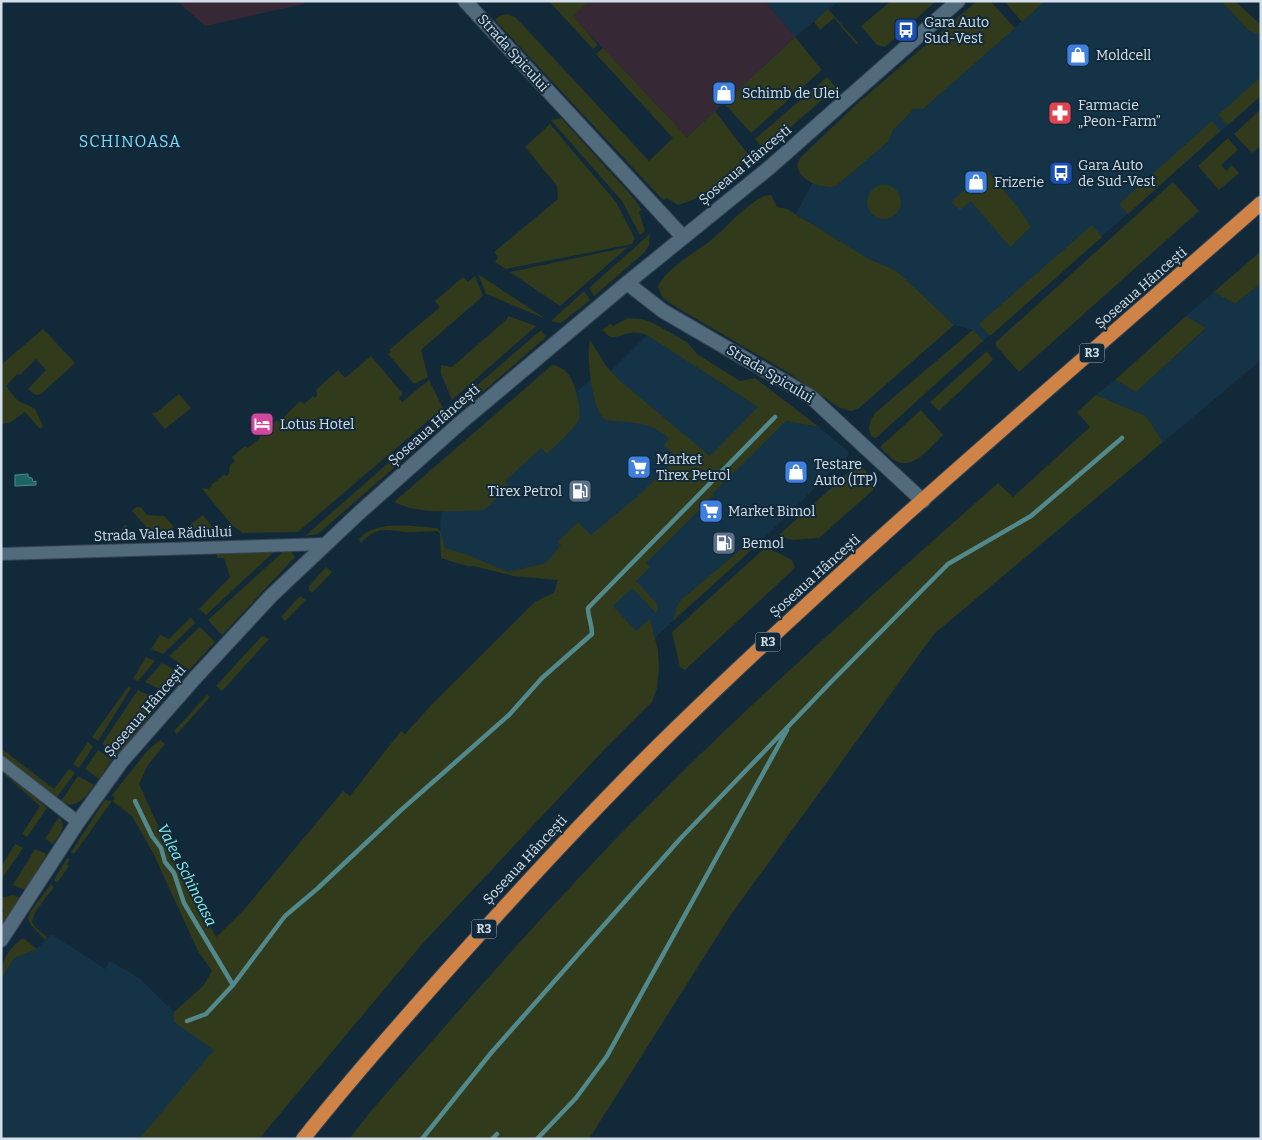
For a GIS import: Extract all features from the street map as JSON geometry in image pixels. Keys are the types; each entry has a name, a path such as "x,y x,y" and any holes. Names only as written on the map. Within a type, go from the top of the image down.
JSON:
{"highway":[{"name":"Șoseaua Hâncești","path":"303,1139 388,1035 541,866 676,728 767,642 923,501 1261,204"}],"street":[{"name":"Strada Spicului","path":"465,1 683,237"},
{"name":"Șoseaua Hâncești","path":"1,940 78,822 117,768 150,728 272,596 326,544 459,424 627,283 769,168 958,1"},
{"name":"Strada Spicului","path":"627,283 663,311 811,397 923,501"},
{"name":"Strada Valea Rădiului","path":"1,554 326,544"},
{"path":"1,762 78,822"}],"shaded area":[{"path":"177,1 304,1 304,4 205,26"},
{"path":"549,1 589,1 573,16 598,45 593,49"},
{"path":"558,1 765,1 795,37 687,137"},
{"path":"765,1 839,1 795,37"},
{"path":"891,1 936,1 885,47 877,45 861,26"},
{"path":"977,1 990,1 1015,28 923,109 914,109 893,130 889,141 836,186 822,186 808,181 799,171 800,158 858,103"},
{"path":"1004,1 1045,1 1022,22"},
{"path":"1045,1 1221,1 1249,31 1261,35 1261,96 983,341 973,330 954,325 897,271 869,259 796,214 813,182 824,187 836,186 889,141 893,130 915,109 923,109"},
{"path":"1221,1 1235,1 1261,25 1261,35 1249,31"},
{"path":"828,9 858,43 856,44 834,18 820,30 814,22"},
{"path":"507,14 515,17 520,22 649,161 673,138 596,54 603,48 687,137 715,111 750,157 717,185 698,197 678,205 667,198 663,200 495,20 499,16"},
{"path":"795,37 822,70 751,133 724,103"},
{"path":"827,77 836,88 764,150 755,139"},
{"path":"1261,77 1261,96 1228,125 1218,115"},
{"path":"1261,109 1261,146 1252,153 1234,134"},
{"path":"561,118 632,196 642,210 639,212 645,231 640,235 622,201 551,120"},
{"path":"1212,121 1220,131 1128,214 1119,204"},
{"path":"550,124 616,202 635,239 632,244 506,269 495,262 498,257 494,252 558,199 557,186 525,147"},
{"path":"1228,138 1238,150 1221,165 1226,171 1232,165 1239,173 1219,190 1198,166"},
{"path":"986,169 1016,205 1031,227 1010,247 971,201 960,210 951,202 971,185 975,189 983,182 978,175"},
{"path":"1173,182 1199,211 1019,372 996,346 996,342"},
{"path":"884,185 891,186 896,190 900,195 900,209 896,214 891,218 884,219 877,218 872,214 868,209 867,202 868,195 872,190 877,186"},
{"path":"771,195 777,207 787,209 869,259 897,271 954,325 859,408 851,411 838,407 789,373 662,297 658,287 673,268 710,241 753,202"},
{"path":"1092,225 1102,237 990,336 979,324"},
{"path":"650,234 649,245 644,253 594,296 589,288"},
{"path":"628,247 560,306 510,272"},
{"path":"1261,251 1261,283 1235,304 1214,292"},
{"path":"478,274 546,319 486,294"},
{"path":"475,276 483,296 421,350 428,377 414,384 388,354 391,352 389,350 440,307 435,301 463,277 468,282"},
{"path":"1261,283 1261,360 1163,442 1146,416 1096,395 1115,380 1136,392 1206,329 1186,316 1214,292 1235,304"},
{"path":"584,291 590,300 561,323 551,321"},
{"path":"508,316 536,326 452,400 441,374 441,365 452,367 507,319"},
{"path":"1186,316 1206,328 1136,392 1115,380"},
{"path":"628,318 642,319 653,323 687,342 697,354 740,381 755,378 819,427 786,421 646,563 650,567 636,581 657,604 656,613 632,588 613,606 636,631 650,619 658,650 659,669 657,688 652,702 603,751 423,943 259,1139 139,1139 214,1050 174,1022 174,1012 203,986 212,971 198,951 153,853 132,816 112,801 115,798 112,795 148,750 160,740 165,744 148,765 139,784 164,839 216,937 242,912 343,791 350,796 401,731 405,734 435,701 536,601 554,593 558,580 514,576 441,558 440,534 437,531 408,532 381,530 371,534 361,543 359,539 366,533 385,526 437,528 440,531 445,548 468,555 508,572 546,563 561,545 558,542 578,522 591,535 638,496 677,458 664,445 669,438 659,431 638,423 609,421 602,416 597,408 591,384 590,340 606,366 619,380 710,456 758,407 647,335 635,332 610,337 602,330 610,324 613,326"},
{"path":"43,329 75,363 41,394 36,395 28,389 46,370 36,359 20,375 17,374 6,386 17,400 35,409 43,426 40,429 25,412 11,422 1,424 1,365"},
{"path":"541,330 546,337 464,408 454,405"},
{"path":"973,330 983,341 876,438 872,437 869,428 875,413"},
{"path":"647,335 759,407 711,456 704,451 558,580 514,576 473,566 467,567 441,558 442,510 606,366 611,371"},
{"path":"987,351 993,360 939,411 930,402"},
{"path":"371,356 403,394 399,398 402,402 429,380 443,408 298,532 242,533 231,524 202,489 208,489 225,474 226,476 229,474 230,465 235,461 232,457 245,446 248,448 260,438 259,436 277,420 279,422 300,401 304,404 313,396 315,398 317,396 316,390 338,370 345,378"},
{"path":"552,365 563,369 571,378 577,394 579,420 547,454 541,448 505,481 510,487 486,508 482,510 425,511 394,502"},
{"path":"179,394 191,408 165,429 151,413 157,412"},
{"path":"1096,395 1146,416 1163,442 934,634 730,916 589,1139 349,1139 371,1111 576,881 689,765 864,602 998,483 1013,497 1090,427 1077,412"},
{"path":"921,410 943,435 917,459 911,462 898,462 880,447"},
{"path":"444,414 443,425 318,534 305,536"},
{"path":"786,421 819,427 850,453 758,544 752,544 741,549 681,600 677,606 673,621 655,638 651,625 620,653 593,610"},
{"path":"859,463 871,478 873,490 819,538 791,540 779,535"},
{"path":"28,474 28,477 32,478 33,482 36,481 36,485 15,486 15,475"},
{"path":"136,507 141,507 147,515 164,516 174,527 158,540 132,511"},
{"path":"203,515 214,529 212,535 179,536 177,534"},
{"path":"125,524 132,535 130,539 115,540"},
{"path":"752,544 758,544 673,621 677,606 681,600 741,549"},
{"path":"766,547 792,560 795,568 685,670 680,667 672,632"},
{"path":"285,550 291,551 295,557 222,635 208,620"},
{"path":"275,551 206,615 199,609 230,577 224,558 217,558 217,553"},
{"path":"326,567 332,572 312,593 309,590 309,586"},
{"path":"300,596 306,600 285,621 281,617"},
{"path":"191,617 195,623 163,654 151,649 160,635 169,639"},
{"path":"200,627 215,642 189,670 169,656"},
{"path":"262,636 269,639 222,691 216,686"},
{"path":"146,657 155,661 138,681 133,679"},
{"path":"162,663 184,675 168,693 145,682"},
{"path":"128,687 131,688 98,741 92,737"},
{"path":"138,690 161,702 126,747 117,754 102,744"},
{"path":"207,695 210,697 176,735 175,730"},
{"path":"88,742 93,747 79,768 73,764"},
{"path":"1,748 54,789 69,769 75,773 56,798 1,755"},
{"path":"98,750 112,760 99,779 85,769"},
{"path":"1,768 47,808 27,837 22,834 40,806 1,771"},
{"path":"78,776 94,785 80,801 66,804 61,801"},
{"path":"105,800 112,801 74,854 71,852"},
{"path":"59,817 63,828 53,844 45,839"},
{"path":"15,844 23,848 1,880 1,867"},
{"path":"35,849 47,854 26,890 13,885"},
{"path":"67,858 70,859 67,864 69,866 57,883 54,880"},
{"path":"51,884 54,887 35,912 32,922 47,937 45,940 28,919 31,911"},
{"path":"13,895 21,898 1,929 1,915 4,910 1,909 1,898"},
{"path":"51,934 105,969 110,961 139,978 174,1012 174,1022 215,1050 141,1137 145,1139 1,1139 1,979 14,958 37,949"},
{"path":"23,938 37,949 14,958 1,979 2,967 6,956 13,946"}],"waterway":[{"path":"187,1021 206,1014 233,985 285,916 509,715 542,678 592,634 588,608 775,417"},
{"path":"422,1139 491,1053 680,839 948,564 1031,516 1122,438"},
{"path":"537,1139 576,1098 607,1056 787,730"},
{"name":"Valea Schinoasa","path":"135,801 152,836 161,848 165,862 174,873 184,903 233,985"},
{"path":"492,1139 497,1134"}],"place":[{"name":"Gara Auto Sud-Vest","path":"906,30"},
{"name":"Moldcell","path":"1078,55"},
{"name":"Schimb de Ulei","path":"724,93"},
{"name":"Farmacie „Peon-Farm”","path":"1060,113"},
{"name":"Gara Auto de Sud-Vest","path":"1061,173"},
{"name":"Frizerie","path":"976,182"},
{"name":"Lotus Hotel","path":"262,424"},
{"name":"Market Tirex Petrol","path":"639,467"},
{"name":"Testare Auto (ITP)","path":"796,472"},
{"name":"Tirex Petrol","path":"580,491"},
{"name":"Market Bimol","path":"711,511"},
{"name":"Bemol","path":"724,543"}],"district":[{"name":"SCHINOASA","path":"130,141"}]}
